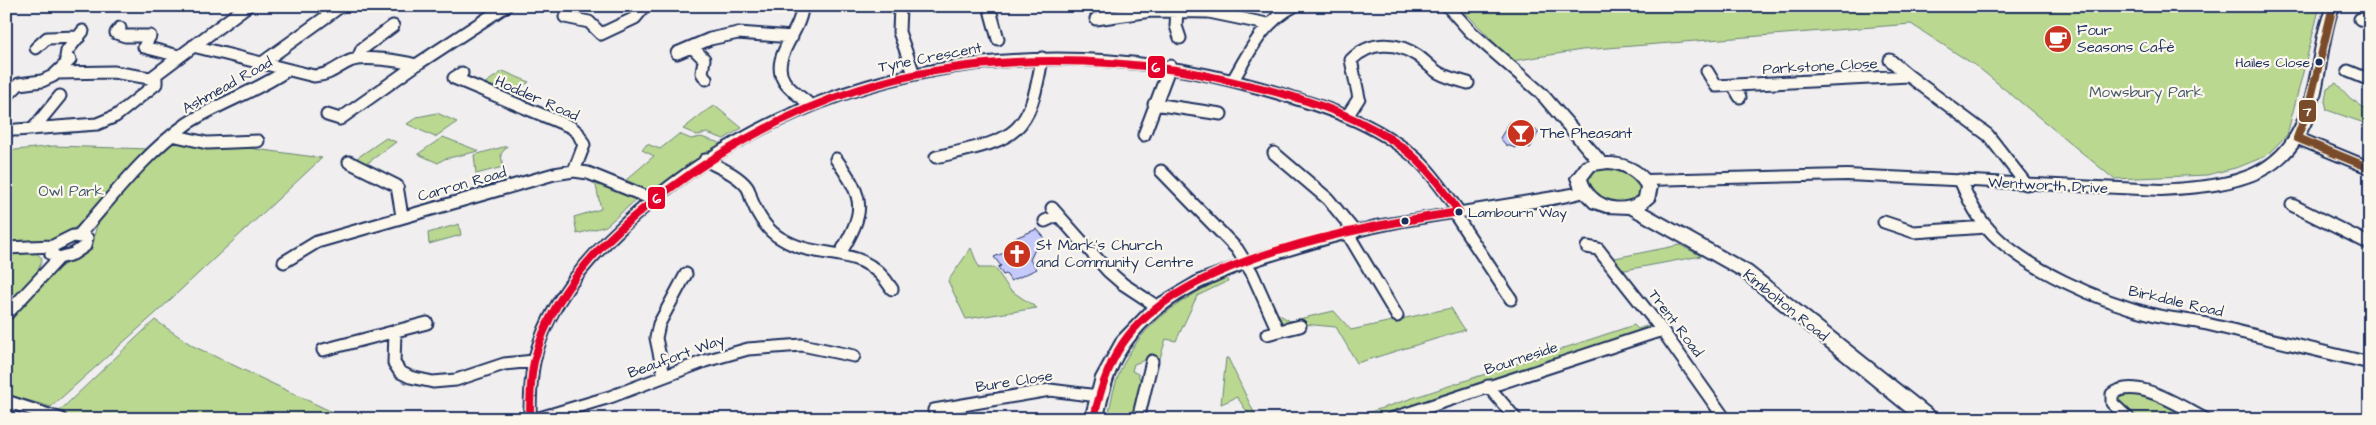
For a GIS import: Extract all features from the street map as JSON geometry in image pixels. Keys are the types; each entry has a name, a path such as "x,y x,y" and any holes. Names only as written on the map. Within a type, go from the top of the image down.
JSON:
{"main road":[{"path":"1447,6 1471,32 1541,93 1601,163"},
{"path":"1601,163 1619,164 1630,168 1646,180 1649,194 1646,200 1632,208 1611,208 1600,204 1584,192 1579,178 1582,171 1589,166 1601,163"},
{"name":"Kimbolton Road","path":"1632,208 1745,271 1928,419"}],"street":[{"path":"151,78 247,6"},
{"path":"262,63 341,6"},
{"path":"327,115 340,120 416,65 506,6"},
{"path":"565,17 590,22 601,34 636,18 645,6"},
{"path":"802,6 803,17 800,27 781,56 779,66 781,75 786,83 810,105"},
{"path":"900,6 897,19 899,32 914,74"},
{"path":"989,6 998,39"},
{"path":"1232,80 1267,24 1278,14 1294,6"},
{"name":"Wentworth Drive","path":"1646,180 1847,175 2161,190 2199,188 2232,182 2272,165 2287,153 2297,138 2313,97 2319,58 2333,6"},
{"path":"1096,19 1150,8 1216,12 1267,24"},
{"path":"1176,10 1176,26 1180,38"},
{"path":"358,58 362,49 393,26"},
{"path":"120,28 116,33 125,36 150,36 144,47 179,56"},
{"path":"677,53 710,39 738,32 792,37"},
{"path":"6,97 19,84 42,82 58,73 70,60 66,57 66,51 81,34 47,38 36,48"},
{"path":"1348,115 1360,98 1351,60 1357,52 1368,47 1382,45 1406,49 1442,74 1468,83"},
{"name":"Ashmead Road","path":"193,46 286,70"},
{"path":"692,46 704,59 701,69 706,80"},
{"path":"286,70 314,76 326,75 348,61 358,58 374,60 394,59 416,65"},
{"path":"936,157 994,142 1006,137 1019,126 1030,112 1042,58"},
{"name":"Tyne Crescent","path":"530,419 528,387 534,361 548,319 565,290 592,255 652,199 705,160 774,120 860,87 914,74 990,60 1077,58 1170,66 1232,80 1284,94 1348,115 1375,128 1419,160 1446,189 1457,212"},
{"name":"Parkstone Close","path":"1890,60 1988,135 2026,184"},
{"path":"1144,136 1154,104 1170,66"},
{"name":"Ashmead Road","path":"6,248 53,246 66,238 79,235 172,135 208,112 259,88 286,70"},
{"path":"2348,71 2370,80"},
{"path":"16,130 97,124 109,121 156,84 156,79 113,72 58,73"},
{"name":"Parkstone Close","path":"1707,72 1716,86 1909,76"},
{"name":"Hodder Road","path":"462,73 454,78 554,119 577,132 584,145 574,171"},
{"path":"1733,85 1740,97"},
{"path":"34,129 60,96"},
{"path":"1154,104 1204,115 1221,114"},
{"name":"Ashmead Road","path":"172,135 207,143 258,141"},
{"path":"2297,138 2370,168"},
{"path":"1274,153 1325,194 1341,212 1397,316"},
{"path":"836,159 853,181 860,199 860,218 840,254"},
{"path":"705,160 737,178 747,188 761,220 771,232 785,241 869,263 875,275 888,280 892,289"},
{"path":"349,162 398,186 402,216"},
{"name":"Carron Road","path":"284,262 317,242 402,216 554,174 574,171 588,173 652,199"},
{"path":"1161,171 1218,228 1246,262 1272,333 1300,326"},
{"name":"Birkdale Road","path":"1960,180 1973,209 1986,226 2008,248 2036,266 2117,303 2155,315 2194,321 2370,363"},
{"path":"1094,419 1098,396 1108,367 1127,338 1158,307 1183,289 1211,275 1246,262 1351,233 1457,212 1584,192"},
{"path":"2292,206 2370,244"},
{"path":"1045,221 1055,211 1108,271 1123,284 1158,307"},
{"path":"1457,212 1511,299"},
{"path":"1884,222 1915,235 1986,226"},
{"path":"6,315 59,258 73,254 85,246 87,238 79,235"},
{"path":"53,246 51,254 59,258"},
{"name":"Trent Road","path":"1596,247 1662,330 1725,419"},
{"path":"664,376 656,338 659,324 686,274"},
{"path":"323,350 337,342 395,332 427,323"},
{"name":"Bourneside","path":"1397,418 1488,386 1662,330"},
{"path":"395,332 394,363 400,372 410,377 434,382 456,380 504,364 534,361"},
{"name":"Beaufort Way","path":"536,419 620,393 710,358 734,351 766,346 796,345 826,355 854,356"},
{"path":"1138,419 1152,361"},
{"path":"1488,386 1516,419"},
{"path":"2129,419 2112,403 2112,394 2117,390 2128,387 2140,389 2204,419"},
{"name":"Bure Close","path":"934,410 1050,390 1069,390 1098,396"},
{"path":"6,401 61,419"}],"green space":[{"name":"Mowsbury Park","path":"1459,6 2320,6 2287,135 2266,156 2239,167 2207,175 2114,179 1979,68 1911,24 1582,50 1512,61"},
{"path":"503,71 529,82 507,97 481,86"},
{"path":"2336,83 2350,98 2370,112 2370,125 2327,110 2325,101 2327,88"},
{"path":"715,106 742,128 724,139 707,133 697,135 683,129 707,110"},
{"path":"437,113 457,122 435,137 407,124 417,117"},
{"path":"679,134 691,139 701,137 723,144 659,188 650,191 626,180 654,156 642,150 647,144 660,149"},
{"path":"443,137 479,151 444,159 438,163 418,154"},
{"path":"174,138 322,158 156,313 51,407 6,394 6,321 56,270 87,250 92,244 97,225 131,183"},
{"path":"386,138 396,142 366,164 354,160"},
{"name":"Owl Park","path":"54,146 151,149 78,226 46,243 37,254 42,258 33,278 6,307 6,151"},
{"path":"507,146 501,154 503,167 476,174 474,155"},
{"path":"1611,167 1629,174 1639,181 1641,192 1638,198 1619,205 1595,197 1585,178 1594,169"},
{"path":"591,180 637,199 606,226 577,234 574,217 601,209 596,186"},
{"path":"459,224 461,235 429,244 428,233"},
{"path":"1680,245 1701,256 1620,271 1610,259"},
{"path":"971,248 979,268 995,268 1010,290 1037,308 966,319 948,281"},
{"path":"1225,277 1228,281 1197,296 1176,341 1166,339 1160,358 1147,357 1145,360 1134,364 1132,371 1138,374 1141,382 1131,419 1108,419 1113,392 1121,369 1132,349 1146,332 1162,316 1180,303"},
{"path":"1451,308 1465,330 1357,363 1336,327 1282,322 1277,319 1275,312 1290,321 1334,311 1351,330"},
{"path":"155,320 193,346 347,419 51,419"},
{"path":"1634,325 1638,329 1649,325 1647,330 1378,419 1349,419"},
{"path":"1226,358 1228,358 1257,419 1252,419 1237,397 1221,404"},
{"path":"2128,391 2143,394 2197,419 2135,419 2120,406 2117,396"}],"building":[{"name":"The Pheasant","path":"1510,122 1539,131 1530,148 1519,144 1516,148 1506,145 1500,138"},
{"name":"St Mark's Church and Community Centre","path":"1037,229 1048,242 1036,247 1030,260 1037,269 1011,281 1006,274 1003,275 998,267 1001,266 994,257 1016,248 1010,240"}],"transit line":[{"name":"7","path":"2333,6 2309,106 2297,138 2370,168"},
{"name":"6","path":"530,419 534,361 550,317 562,296 591,259 607,241 642,209 710,159 781,119 857,90 935,70 1015,61 1096,61 1178,70 1260,88 1324,108 1384,135 1420,162 1436,180 1459,212 1379,225 1334,235 1245,262 1204,280 1167,301 1129,335 1109,368 1100,393 1094,419"}],"place":[{"name":"Four Seasons Café","path":"2058,39"},
{"name":"Hailes Close","path":"2319,62"},
{"name":"The Pheasant","path":"1521,133"},
{"name":"Lambourn Way","path":"1459,212"},
{"name":"St Mark's Church and Community Centre","path":"1017,254"}]}
